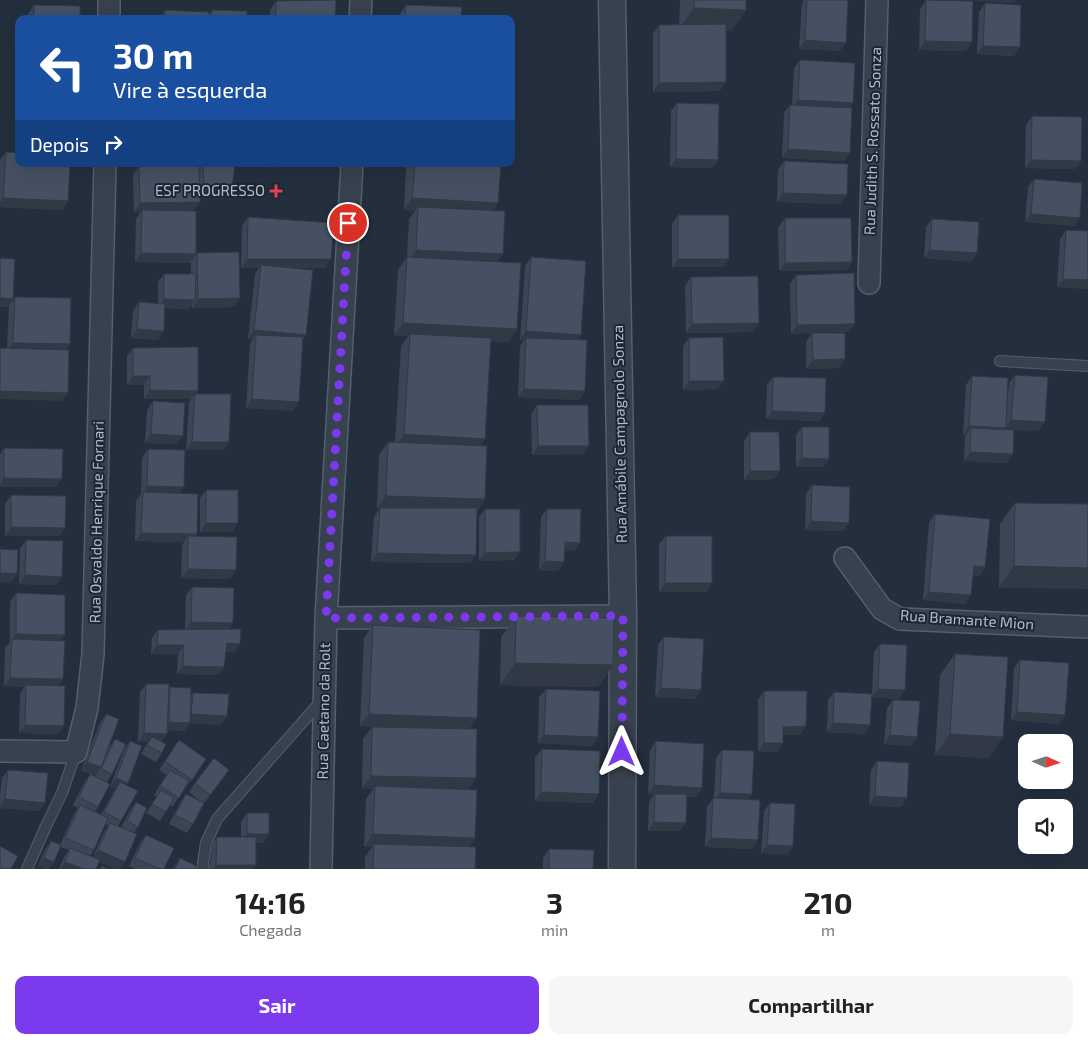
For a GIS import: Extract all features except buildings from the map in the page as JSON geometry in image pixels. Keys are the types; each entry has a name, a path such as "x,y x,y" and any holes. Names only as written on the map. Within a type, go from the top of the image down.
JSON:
{"street":[{"path":"109,0 109,15"},
{"path":"360,15 361,0"},
{"name":"Rua Amábile Campagnolo Sonza","path":"612,0 623,616 622,869"},
{"name":"Rua Judith S. Rossato Sonza","path":"869,283 877,0"},
{"name":"Rua Osvaldo Henrique Fornari","path":"76,752 87,708 94,654 105,167"},
{"name":"Rua Caetano da Rolt","path":"321,869 326,618 352,167"},
{"name":"Rua Bramante Mion","path":"845,558 882,609 900,619 1088,627"},
{"path":"326,618 623,616"},
{"path":"0,751 76,752"}],"lane":[{"path":"1000,361 1088,366"},
{"path":"204,869 206,844 217,819 324,698"},
{"name":"Rua Osvaldo Henrique Fornari","path":"27,869 62,793 76,752"}],"place":[{"name":"ESF PROGRESSO","path":"276,191"}],"route":[{"path":"348,223 326,618 623,616 622,752"}]}
